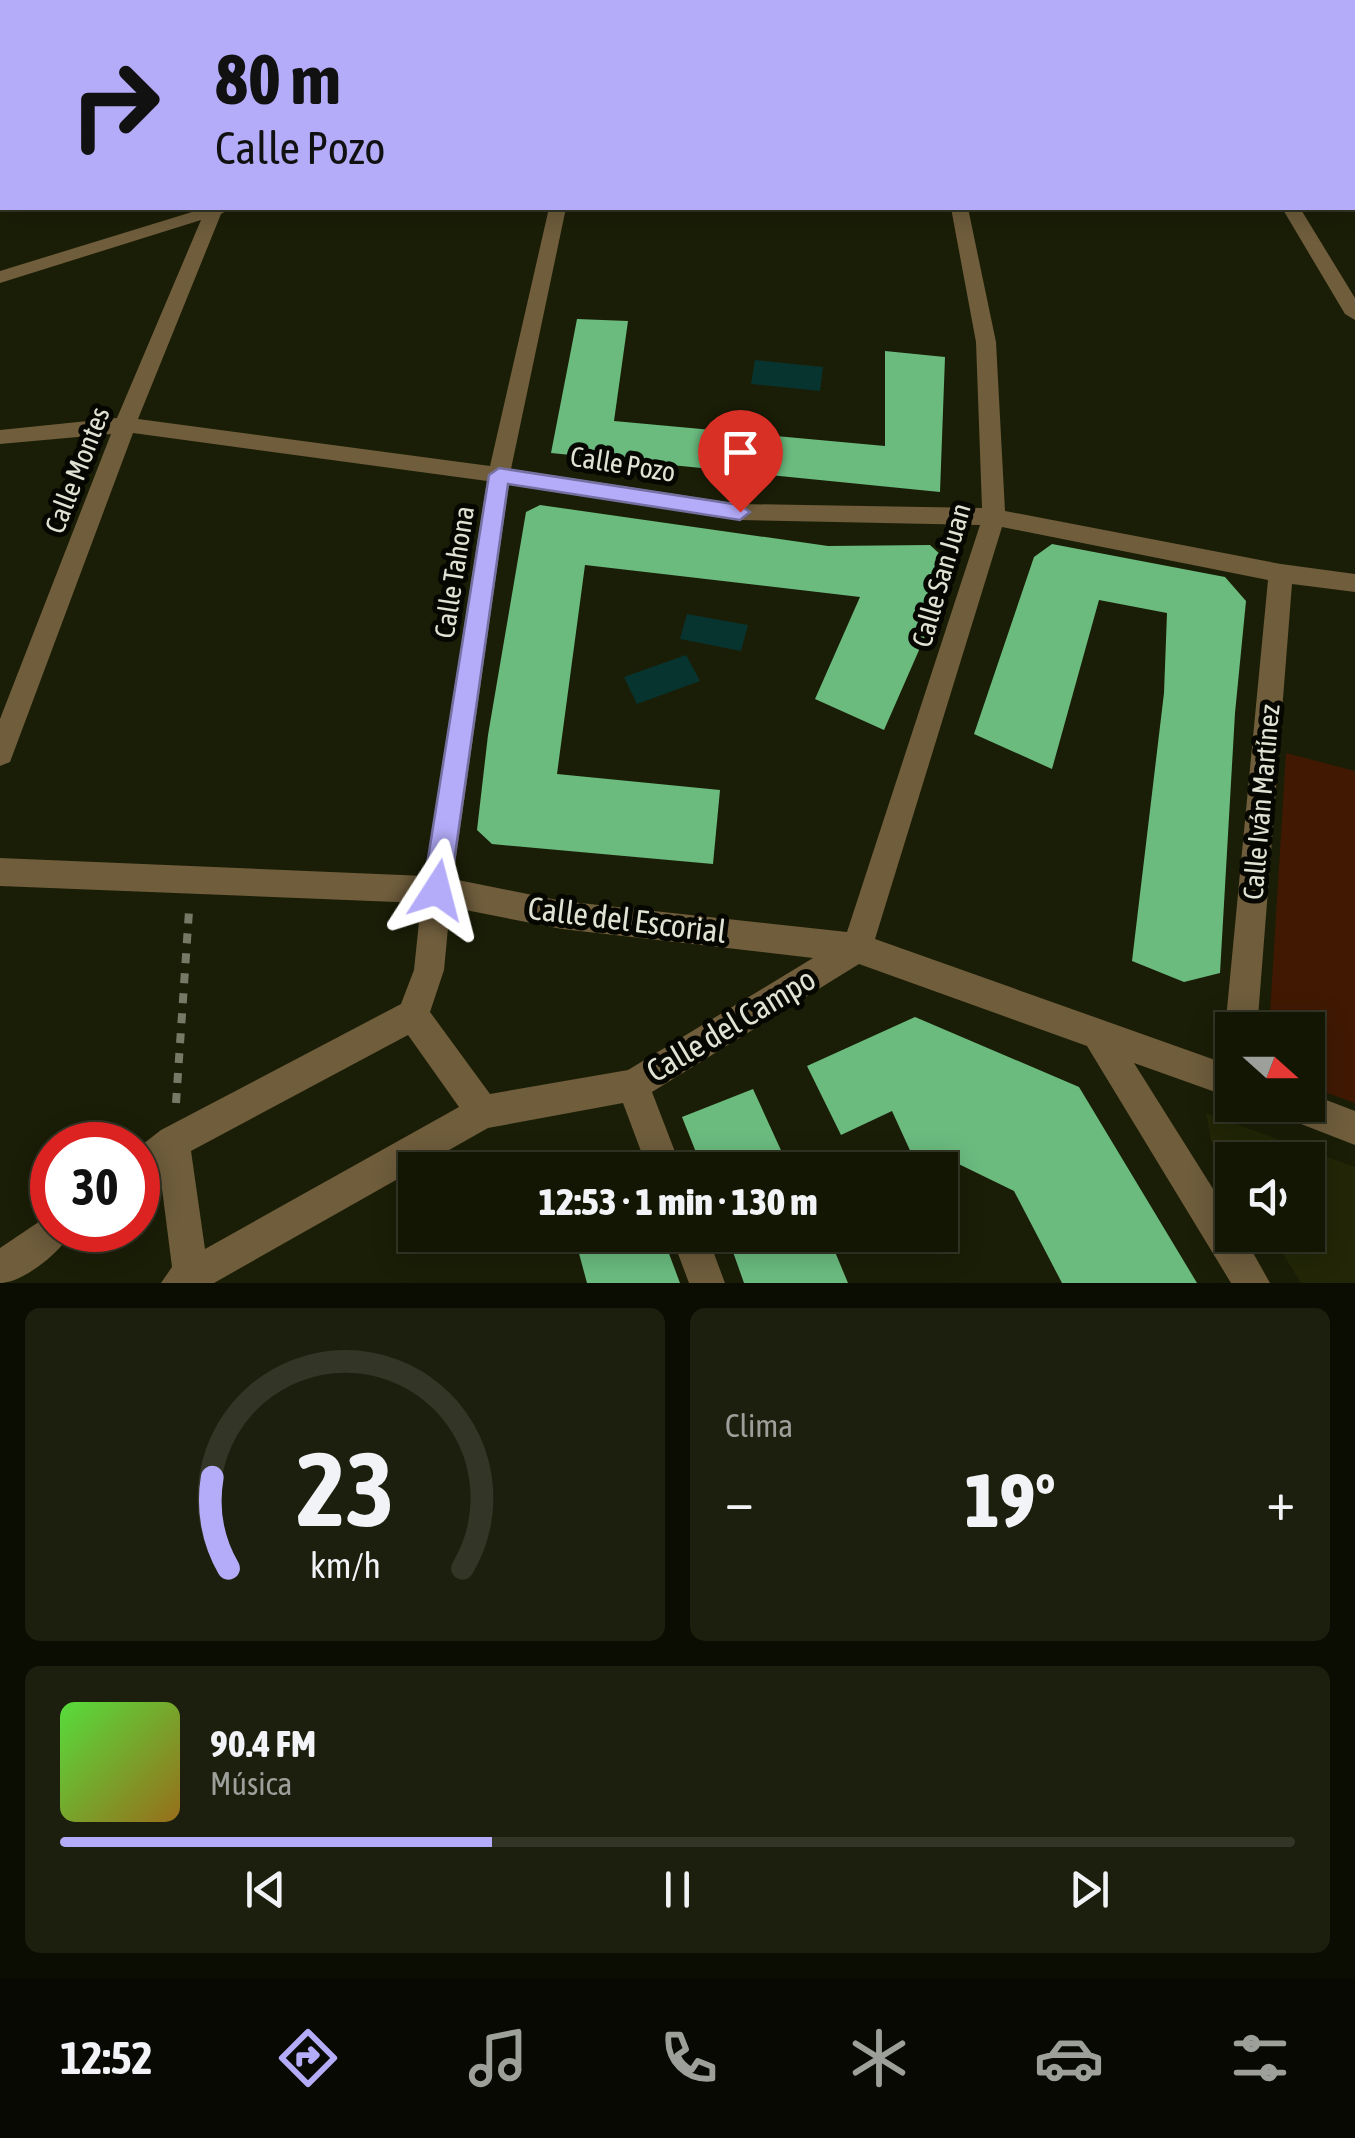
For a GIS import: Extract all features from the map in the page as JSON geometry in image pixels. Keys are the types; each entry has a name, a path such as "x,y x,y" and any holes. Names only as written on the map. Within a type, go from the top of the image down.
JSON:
{"street":[{"path":"0,277 215,210"},
{"name":"Calle Montes","path":"0,754 126,425 218,210"},
{"name":"Calle Tahona","path":"437,890 499,475 558,210"},
{"name":"Calle San Juan","path":"857,948 994,518 986,342 960,210"},
{"path":"1291,210 1355,314"},
{"name":"Calle Pozo","path":"0,436 126,425 740,512 994,518 1282,574 1355,582"},
{"name":"Calle Iván Martínez","path":"1243,1012 1282,574"},
{"name":"Calle del Escorial","path":"0,872 437,890 562,916 857,948 1215,1076"},
{"path":"160,1152 413,1015 429,970 437,890"},
{"name":"Calle del Campo","path":"188,1280 484,1112 633,1084 857,948"},
{"path":"413,1015 484,1112"},
{"path":"1096,1032 1252,1283"},
{"path":"633,1084 658,1152"},
{"path":"1325,1116 1355,1128"},
{"path":"174,1142 188,1280"},
{"path":"0,1270 30,1248"},
{"path":"695,1252 707,1283"}],"path":[{"path":"174,1142 192,880"}],"shaded area":[{"path":"1286,753 1355,771 1355,1103 1325,1092 1325,1012 1270,1012"},
{"path":"1206,1113 1215,1116 1215,1122 1231,1122 1286,1142 1215,1142 1215,1148"},
{"path":"1325,1156 1355,1167 1355,1283 1301,1283 1282,1252 1325,1252"}],"water":[{"path":"755,360 823,367 820,391 751,384"},
{"path":"687,614 748,625 741,651 680,639"},
{"path":"686,655 700,681 637,704 624,677"}],"building":[{"path":"577,319 628,321 614,421 885,446 885,351 945,357 940,492 551,453"},
{"path":"540,505 828,546 930,545 955,568 884,730 815,699 860,597 585,565 557,774 720,790 713,864 492,844 477,830 488,735 526,512"},
{"path":"1052,544 1225,577 1246,601 1235,713 1220,973 1184,982 1132,961 1164,693 1167,613 1099,600 1052,769 974,734 1034,557"},
{"path":"915,1017 1079,1087 1197,1283 1062,1283 1014,1191 958,1164 958,1152 911,1152 892,1111 841,1135 807,1066"},
{"path":"753,1089 782,1152 696,1152 682,1117"},
{"path":"579,1252 668,1252 680,1283 587,1283"},
{"path":"733,1252 835,1252 848,1283 744,1283"}],"route":[{"path":"437,890 499,475 740,512"}]}
